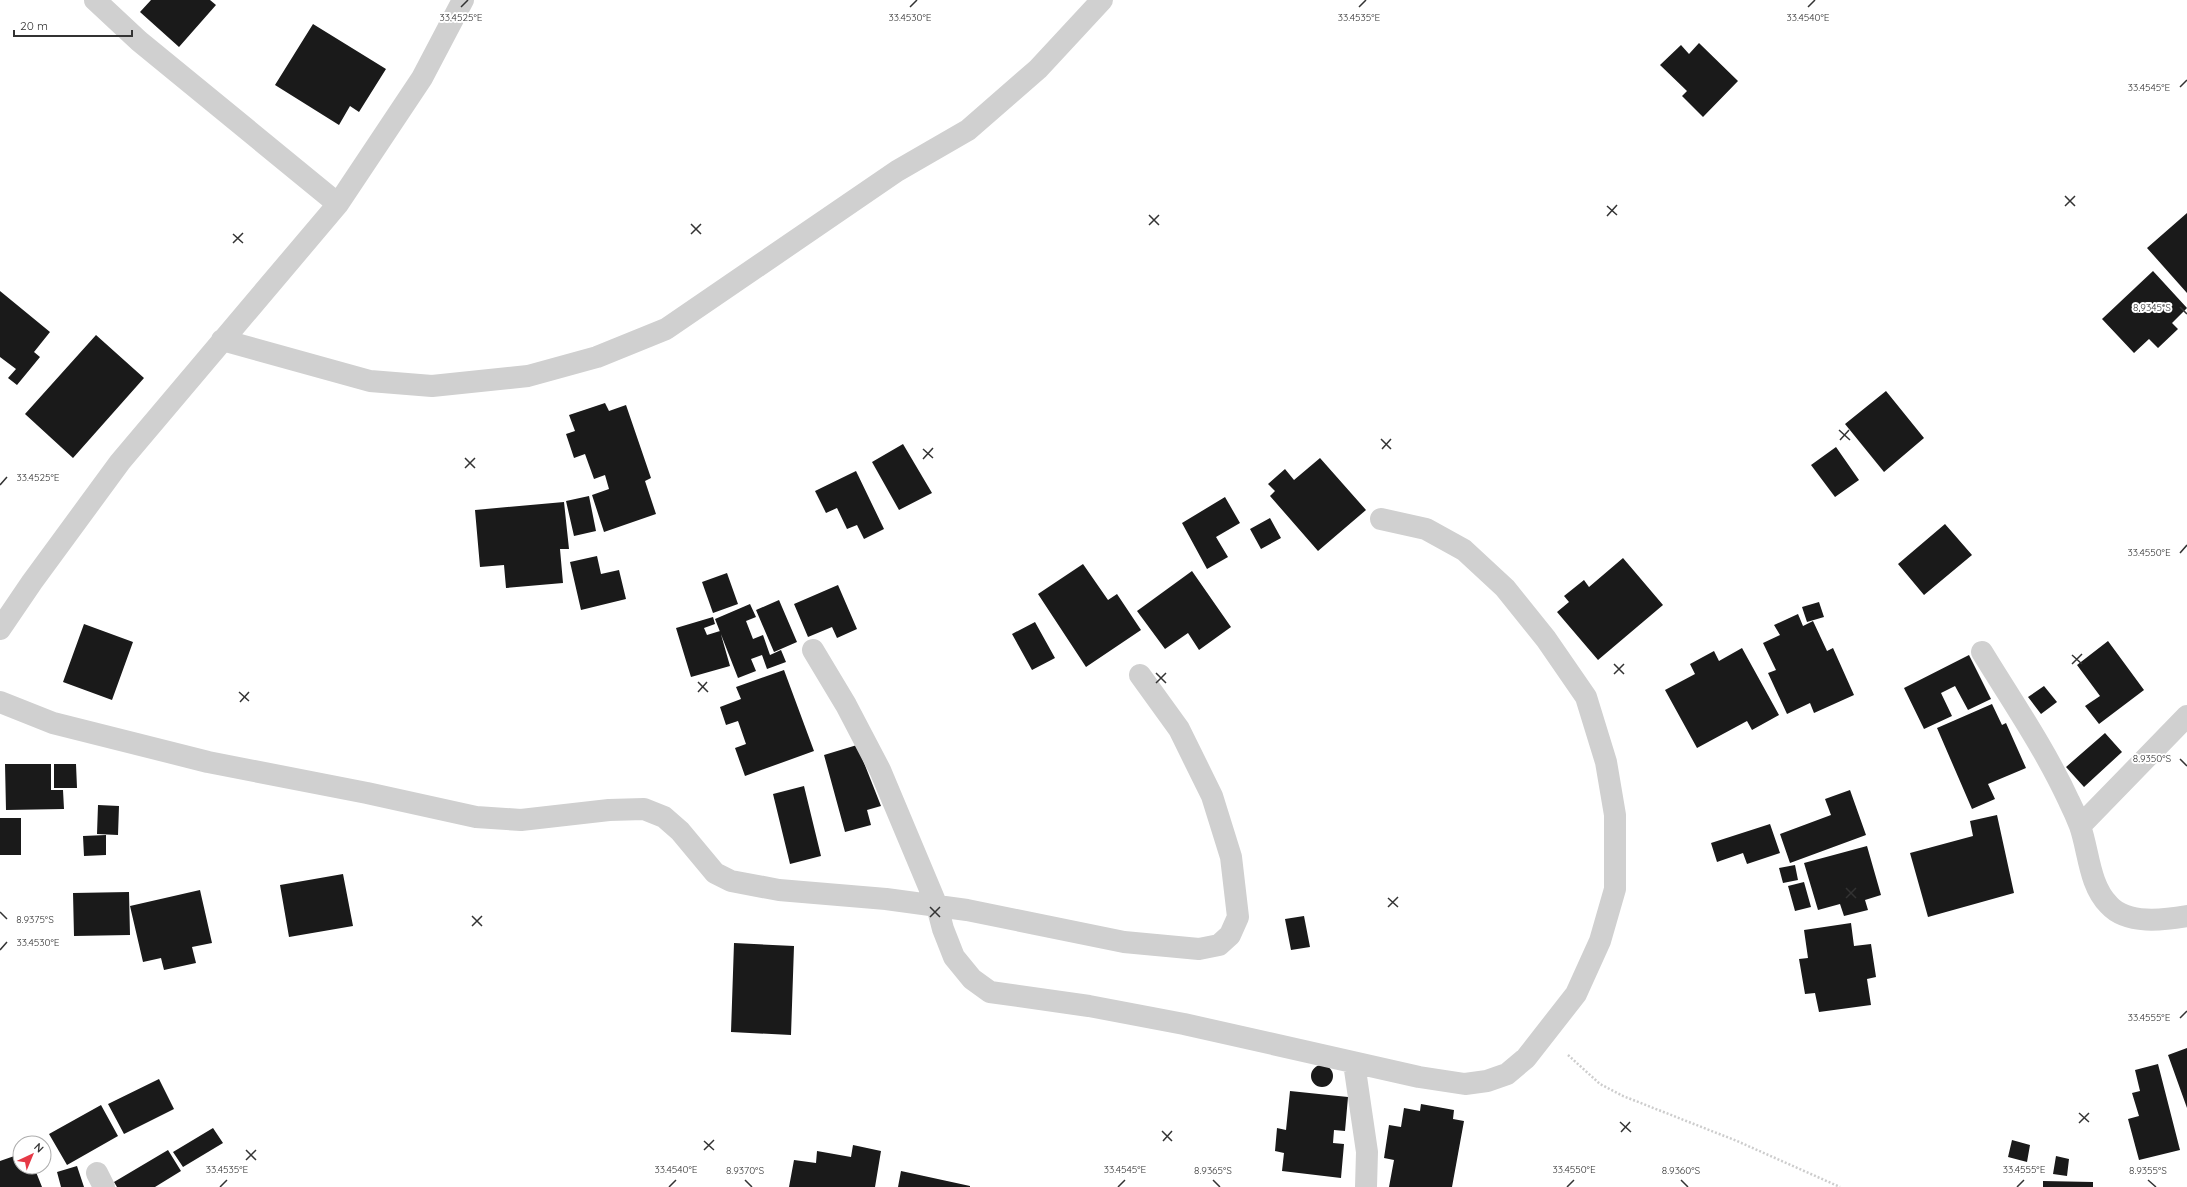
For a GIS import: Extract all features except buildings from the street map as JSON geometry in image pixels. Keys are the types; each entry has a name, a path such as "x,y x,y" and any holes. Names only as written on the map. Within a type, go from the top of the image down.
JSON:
{"street":[{"path":"95,0 139,41 338,204"},
{"path":"0,629 32,582 120,462 338,204 422,78 463,0"},
{"path":"222,340 370,380 432,386 528,376 597,357 666,329 897,171 968,130 1038,69 1102,0"},
{"path":"813,650 846,704 880,770 937,906 943,929 954,957 972,979 990,992 1126,1013 1419,1077 1465,1084 1487,1081 1507,1074 1526,1058 1551,1028 1576,994 1600,941 1615,889 1614,814 1606,762 1586,697 1546,640 1505,588 1464,550 1426,529 1381,519"},
{"path":"1982,652 2052,766 2080,826 2093,875 2101,896 2109,907 2124,915 2139,919 2187,916"},
{"path":"0,702 53,723 208,762 367,793 476,817 521,820 609,810 644,809 664,817 680,831 715,873 731,881 779,890 886,899 967,910 1124,942 1200,949 1219,945 1230,935 1238,917 1231,857 1212,796 1179,729 1140,675"},
{"path":"2080,826 2187,716"},
{"path":"1354,1063 1366,1152 1366,1187"}],"path":[{"path":"1551,1028 1567,1054 1600,1084 1623,1096 1737,1141 1840,1187"}]}
